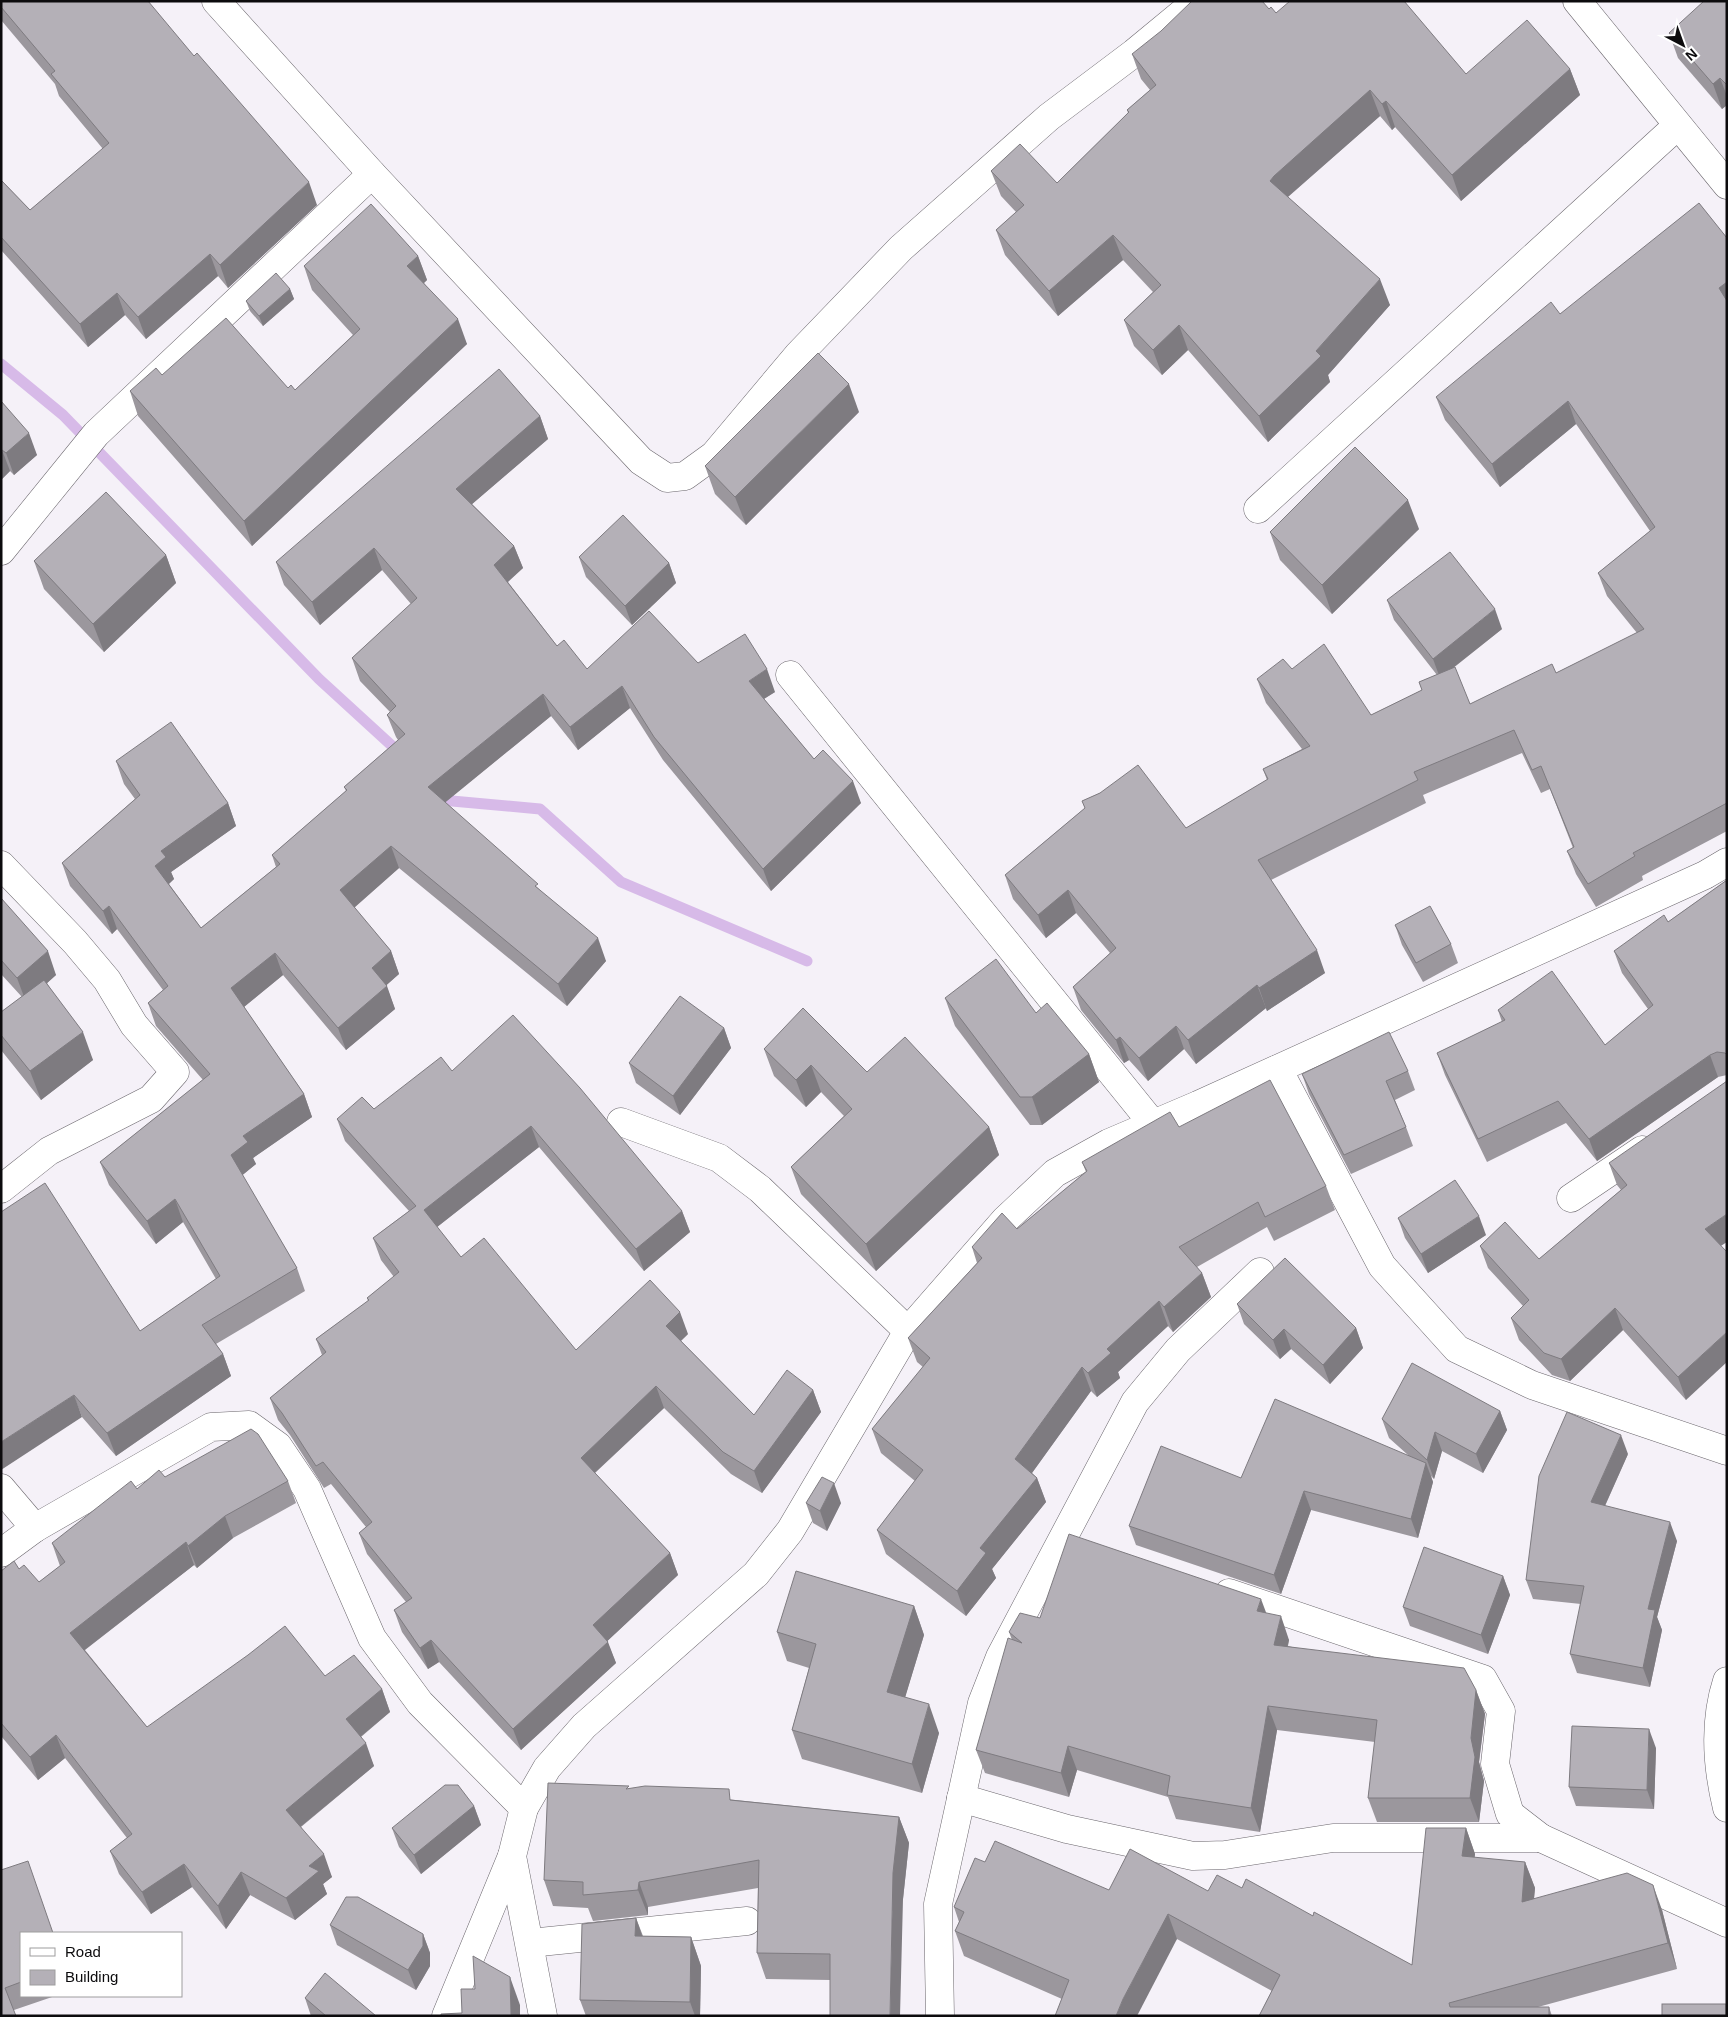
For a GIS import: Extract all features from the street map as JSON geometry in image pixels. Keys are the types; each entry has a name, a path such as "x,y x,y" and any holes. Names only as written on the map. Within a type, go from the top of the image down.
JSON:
{"street":[{"path":"216,1 372,174 641,461 667,478 685,476 714,455 798,355 902,248 1049,117 1134,53 1197,1"},
{"path":"1577,1 1727,185"},
{"path":"1258,509 1677,126"},
{"path":"1,551 96,434 372,174"},
{"path":"790,675 1153,1124"},
{"path":"446,2016 512,1856 524,1808 547,1768 584,1726 756,1574 790,1531 908,1331 1005,1220 1055,1173 1109,1143 1278,1069 1704,875 1727,862"},
{"path":"1,865 75,942 107,980 134,1025 175,1072 151,1099 49,1151 1,1189"},
{"path":"1278,1069 1382,1266 1457,1349 1532,1385 1727,1451"},
{"path":"621,1122 719,1158 760,1189 908,1331"},
{"path":"1571,1198 1661,1137"},
{"path":"940,2016 938,1904 982,1703 1000,1657 1074,1540 1135,1402 1178,1350 1260,1272"},
{"path":"1,1553 35,1528 211,1428 249,1425 278,1446 307,1489 372,1638 420,1702 524,1808"},
{"path":"1,1488 35,1528"},
{"path":"1204,1585 1483,1679 1501,1710 1495,1764 1510,1814 1541,1838 1727,1923"},
{"path":"1727,1680 1721,1698 1719,1744 1722,1786 1727,1808"},
{"path":"962,1798 1067,1829 1193,1856 1225,1855 1333,1838 1541,1838"},
{"path":"512,1856 543,2016"},
{"path":"530,1943 747,1921"}],"building":[{"path":"1,1 148,1 194,56 197,53 309,182 220,265 210,254 138,317 117,293 80,324 1,237 1,180 30,210 109,143 51,74 55,71 1,7"},
{"path":"1192,1 1262,1 1269,9 1271,7 1276,13 1290,1 1404,1 1466,74 1527,20 1570,69 1452,175 1386,101 1382,104 1370,90 1274,176 1270,181 1380,279 1316,351 1321,356 1259,416 1179,325 1153,350 1124,320 1161,285 1113,235 1049,291 996,230 1024,205 991,171 1020,144 1057,183 1129,112 1127,110 1156,85 1132,54 1161,31"},
{"path":"1704,1 1727,1 1727,85 1720,78 1713,84 1669,33"},
{"path":"1699,203 1727,238 1727,282 1719,288 1727,301 1727,803 1633,853 1635,856 1588,884 1567,851 1574,847 1541,766 1532,770 1514,730 1414,772 1418,780 1258,860 1317,950 1259,988 1257,985 1188,1040 1176,1026 1139,1058 1120,1037 1116,1040 1073,987 1116,948 1068,890 1038,915 1005,875 1085,808 1082,801 1100,793 1138,765 1186,828 1268,779 1263,769 1310,746 1257,679 1283,659 1292,669 1324,644 1371,715 1422,690 1419,682 1455,667 1470,704 1552,664 1556,673 1644,629 1598,573 1655,527 1568,401 1492,464 1436,397 1551,302 1560,314"},
{"path":"371,204 418,256 407,266 458,319 244,521 130,391 156,368 162,375 226,318 288,388 291,385 295,390 360,329 304,266"},
{"path":"276,273 290,289 259,316 246,301"},
{"path":"818,353 849,384 735,497 705,466"},
{"path":"499,369 540,416 456,489 514,546 494,565 557,646 564,640 587,669 649,611 698,663 745,634 767,669 749,681 814,759 823,750 853,781 763,869 654,737 622,686 570,727 543,694 428,787 538,884 535,886 598,938 558,984 391,846 340,890 391,951 372,968 387,986 338,1028 275,953 231,988 304,1094 243,1136 248,1142 231,1155 297,1268 202,1325 223,1354 107,1433 74,1395 1,1442 1,1212 45,1183 140,1331 220,1276 175,1199 147,1221 100,1162 210,1074 148,1003 168,986 109,906 103,911 62,863 140,795 116,761 171,722 228,803 161,851 166,857 155,866 201,928 280,864 272,855 347,790 344,787 405,734 387,715 396,706 352,658 417,598 374,548 312,602 276,562"},
{"path":"1,401 29,433 6,453 1,451"},
{"path":"1355,447 1408,500 1322,585 1270,532"},
{"path":"106,492 166,555 93,624 34,561"},
{"path":"623,515 669,563 625,606 579,557"},
{"path":"1450,552 1495,609 1433,659 1387,600"},
{"path":"1727,880 1727,1055 1717,1052 1710,1055 1589,1139 1558,1101 1478,1139 1437,1053 1505,1020 1498,1010 1552,971 1605,1045 1653,1005 1614,951 1664,915 1668,922"},
{"path":"1,898 48,951 17,978 1,960"},
{"path":"1430,906 1451,944 1416,963 1395,925"},
{"path":"996,959 1036,1013 1047,1003 1089,1054 1032,1097 1020,1097 945,998"},
{"path":"44,980 83,1032 30,1071 1,1035 1,1012"},
{"path":"680,996 724,1028 673,1096 629,1063"},
{"path":"803,1008 867,1072 905,1037 989,1127 866,1244 791,1167 852,1109 811,1065 796,1080 764,1049"},
{"path":"513,1015 580,1088 682,1211 636,1249 531,1126 424,1210 461,1257 484,1238 576,1350 650,1280 680,1312 666,1326 754,1415 787,1370 813,1390 754,1471 723,1452 656,1386 581,1458 670,1553 593,1625 608,1642 513,1729 431,1640 420,1648 394,1610 412,1598 359,1533 372,1522 323,1462 316,1466 282,1413 270,1398 326,1352 316,1339 369,1300 367,1298 399,1272 373,1238 416,1206 337,1119 362,1097 374,1109 441,1057 452,1071"},
{"path":"1389,1032 1408,1071 1386,1081 1406,1127 1344,1155 1302,1074"},
{"path":"1270,1080 1326,1186 1265,1217 1258,1202 1179,1247 1202,1273 1164,1307 1159,1301 1107,1349 1111,1353 1088,1373 1082,1367 1015,1459 1037,1478 980,1548 986,1553 957,1591 877,1530 923,1470 872,1429 930,1358 908,1338 982,1258 972,1247 1002,1213 1017,1229 1087,1171 1082,1162 1170,1112 1179,1127"},
{"path":"1727,1081 1727,1214 1705,1229 1727,1252 1727,1332 1678,1377 1615,1308 1561,1359 1544,1353 1511,1318 1529,1300 1480,1246 1505,1222 1539,1259 1627,1185 1609,1163"},
{"path":"1455,1180 1479,1216 1421,1254 1398,1218"},
{"path":"1285,1258 1356,1328 1323,1365 1284,1329 1273,1340 1237,1304"},
{"path":"1412,1363 1500,1411 1476,1454 1435,1432 1427,1460 1382,1419"},
{"path":"1275,1399 1426,1463 1411,1519 1304,1491 1274,1575 1129,1526 1161,1446 1241,1478"},
{"path":"1567,1412 1621,1435 1591,1502 1670,1522 1648,1609 1655,1610 1643,1668 1570,1654 1584,1586 1526,1580 1539,1476"},
{"path":"251,1429 258,1434 288,1481 225,1516 188,1546 186,1542 70,1633 147,1727 248,1655 285,1626 325,1676 354,1655 382,1689 346,1719 366,1743 286,1810 324,1854 309,1866 319,1871 286,1898 241,1872 218,1906 184,1864 142,1892 110,1851 132,1834 56,1735 30,1757 1,1723 1,1571 14,1561 19,1569 24,1565 39,1582 65,1562 52,1543 131,1481 137,1489 159,1470 165,1477"},
{"path":"822,1477 834,1483 820,1511 806,1503"},
{"path":"1069,1534 1261,1599 1257,1611 1281,1616 1274,1645 1464,1668 1476,1690 1471,1738 1475,1757 1470,1798 1368,1798 1377,1720 1268,1706 1251,1808 1167,1795 1170,1776 1068,1746 1061,1773 976,1750 1008,1638 1022,1643 1009,1632 1020,1613 1040,1618"},
{"path":"1424,1547 1503,1576 1481,1635 1403,1607"},
{"path":"796,1571 914,1606 887,1692 929,1704 912,1764 792,1730 816,1644 777,1632"},
{"path":"1572,1726 1649,1729 1647,1790 1569,1787"},
{"path":"548,1783 629,1786 626,1789 645,1786 729,1789 730,1800 899,1817 893,1873 890,2016 830,2016 830,1954 757,1953 759,1860 639,1882 638,1890 583,1895 583,1882 544,1880"},
{"path":"445,1785 458,1785 474,1806 414,1855 392,1828"},
{"path":"1426,1828 1466,1828 1462,1856 1525,1862 1522,1902 1627,1873 1653,1885 1668,1943 1449,2003 1450,2007 1549,2007 1549,2016 1259,2016 1280,1975 1168,1914 1116,2016 1055,2016 1069,1980 955,1931 964,1912 954,1907 975,1858 985,1862 995,1841 1109,1890 1130,1849 1208,1891 1217,1875 1242,1888 1246,1879 1313,1916 1314,1912 1412,1965"},
{"path":"28,1861 53,1932 20,1932 20,1982 5,1988 16,2016 1,2016 1,1870"},
{"path":"346,1897 358,1897 423,1934 423,1946 408,1970 330,1925"},
{"path":"636,1918 635,1936 691,1937 690,2002 580,2000 582,1924"},
{"path":"473,1956 510,1977 511,2016 441,2016 441,2014 462,2013 461,1989 475,1989"},
{"path":"325,1973 376,2016 326,2016 305,1998"},
{"path":"1662,2004 1726,2004 1726,2016 1662,2016"}],"waterway":[{"path":"1,364 63,415 319,679 402,755"},
{"path":"438,788 452,801 540,809 621,882 807,961"}]}
